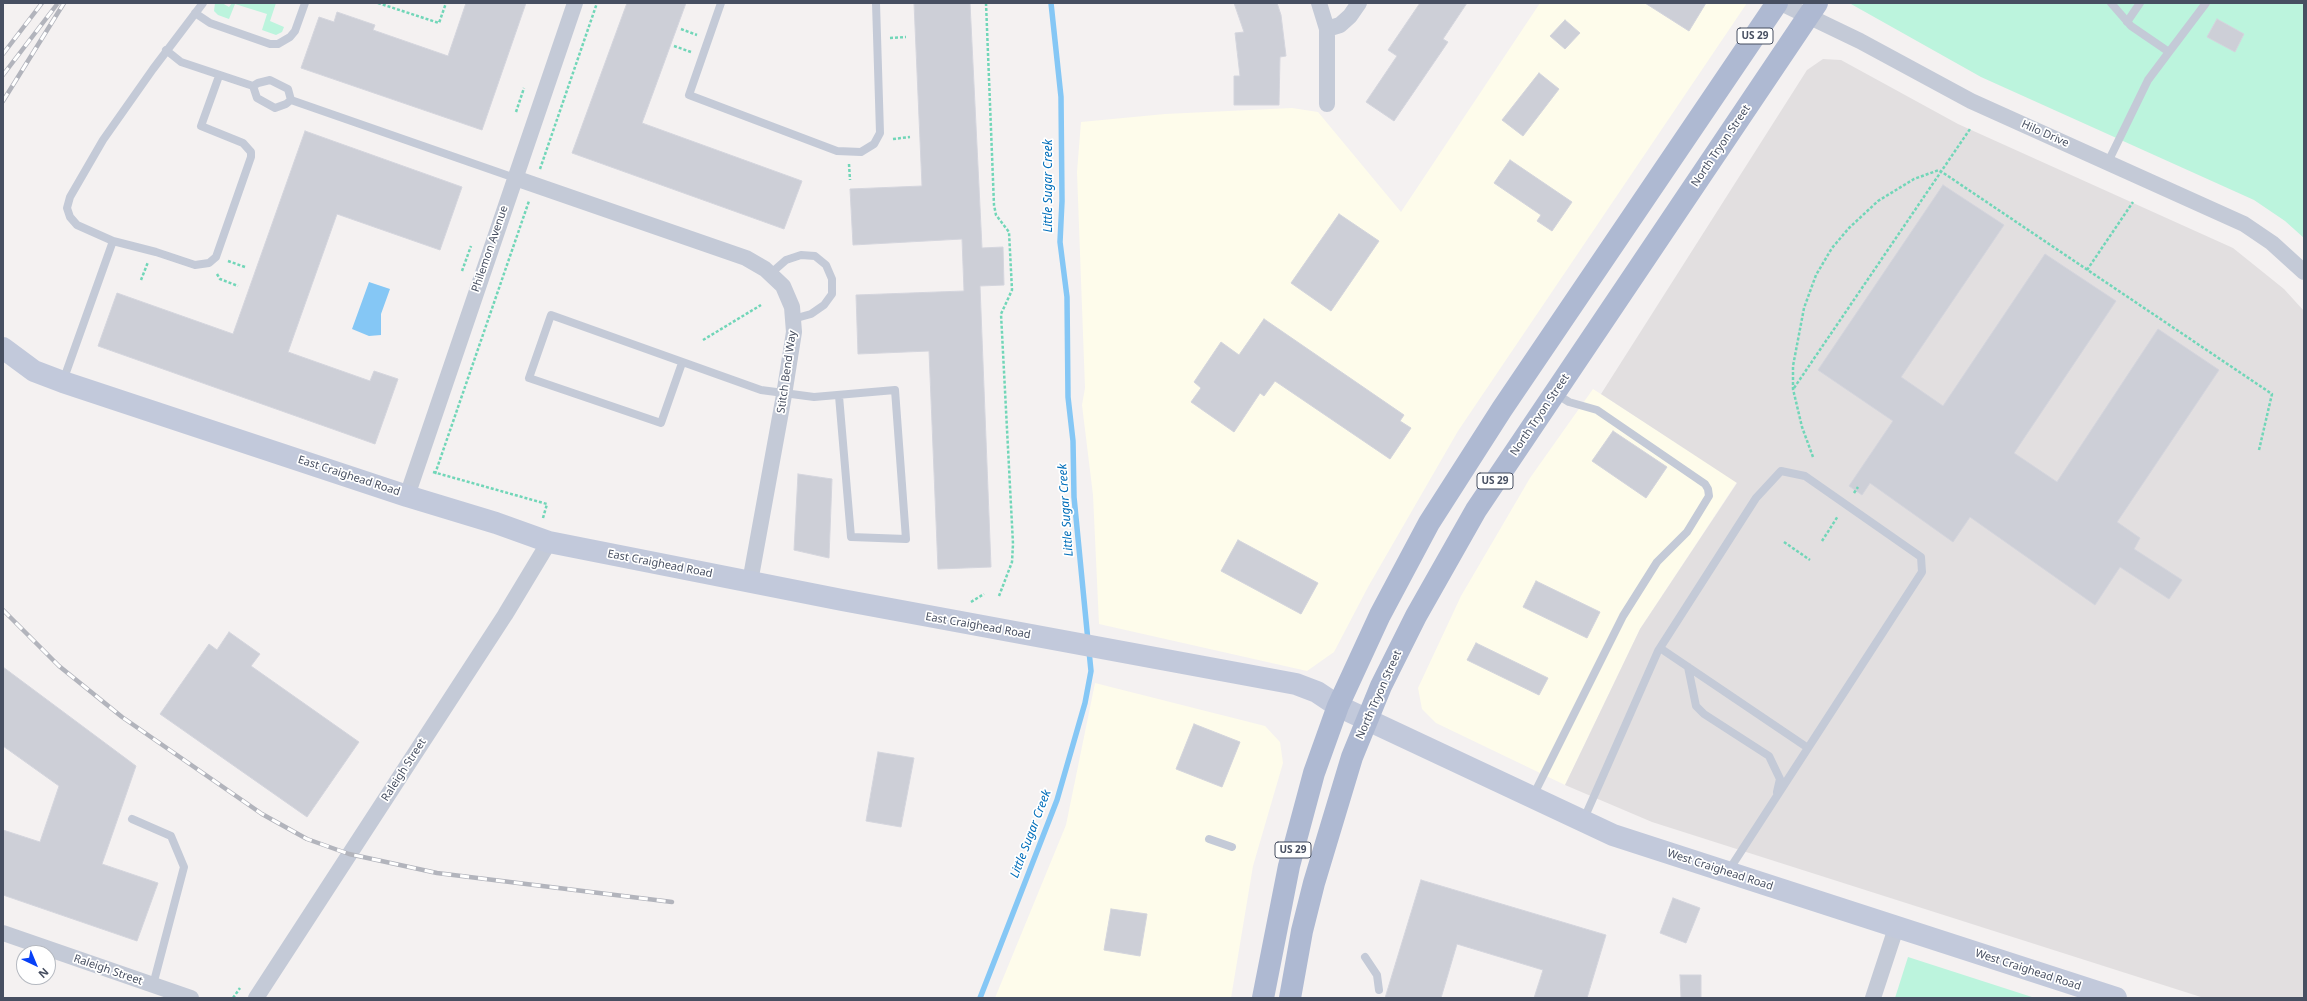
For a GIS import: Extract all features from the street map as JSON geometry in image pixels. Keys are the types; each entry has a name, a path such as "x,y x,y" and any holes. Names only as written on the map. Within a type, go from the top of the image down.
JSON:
{"main road":[{"name":"US 29","path":"1263,998 1269,959 1296,838 1314,773 1338,706 1380,615 1433,518 1502,409 1777,3"},
{"name":"North Tryon Street","path":"1290,998 1302,931 1329,826 1352,757 1381,686 1446,561 1476,510 1813,10"}],"street":[{"name":"Philemon Avenue","path":"416,498 515,178 575,3"},
{"path":"1320,3 1327,29 1327,104"},
{"path":"1327,29 1340,25 1350,16 1359,3"},
{"name":"Hilo Drive","path":"1781,3 1813,10 1860,41 1971,101 2244,224 2272,243 2304,272"},
{"name":"Stitch Bend Way","path":"515,178 746,258 770,274 783,286 792,307 794,332 750,582"},
{"name":"East Craighead Road","path":"3,348 34,371 63,382 416,498 545,533 750,582 1296,684 1317,692 1338,706"},
{"name":"Raleigh Street","path":"256,998 505,615 545,533"},
{"name":"West Craighead Road","path":"1338,706 1613,835 2103,996"},
{"path":"1873,998 1896,928"},
{"name":"Raleigh Street","path":"3,933 191,998"}],"lane":[{"path":"203,3 166,50 103,140 70,197 67,208 70,217 77,225 113,241 153,251 195,265 209,263 220,249 251,157 251,152 243,143 201,126 219,76"},
{"path":"195,13 210,23 270,44 278,44 290,37 295,31 305,3"},
{"path":"721,3 689,95 837,151 861,152 874,144 880,133 876,3"},
{"path":"2111,3 2127,22 2169,52"},
{"path":"2127,22 2140,3"},
{"path":"2108,162 2148,80 2206,3"},
{"path":"166,50 181,62 219,76 254,86 258,83 270,80 288,89 291,100"},
{"path":"254,86 257,98 275,108 286,104 291,100"},
{"path":"291,100 515,178"},
{"path":"63,382 113,241"},
{"path":"770,274 786,260 801,255 814,256 826,265 832,280 832,294 824,306 811,314 793,319"},
{"path":"682,363 661,422 529,378 551,315 761,390 784,395 814,398 896,390 906,539 851,537 839,396"},
{"path":"1532,797 1623,616 1666,551 1687,532 1707,501 1708,489 1705,484 1597,410 1570,402 1555,393"},
{"path":"1583,821 1660,648 1756,498 1780,471 1805,476 1921,557 1922,572 1728,873"},
{"path":"1660,648 1808,748"},
{"path":"1688,667 1696,706 1704,714 1769,756 1780,779 1774,800"},
{"path":"132,819 171,836 184,867 153,985"},
{"path":"1209,839 1232,847"},
{"path":"1365,957 1377,975 1379,990"}],"path":[{"path":"378,3 439,23 446,3"},
{"path":"416,498 535,185 597,3"},
{"path":"986,3 994,205 996,215 1009,232 1012,290 1001,314 1013,544 1012,562 999,596"},
{"path":"516,112 524,88"},
{"path":"1793,389 1970,129"},
{"path":"1813,457 1802,427 1793,389 1793,366 1804,308 1816,276 1832,248 1849,228 1878,201 1914,179 1939,170 2272,394 2259,450"},
{"path":"2087,270 2133,202"},
{"path":"462,270 471,246"},
{"path":"141,280 153,251"},
{"path":"209,263 220,278 238,286"},
{"path":"703,340 761,305"},
{"path":"441,474 547,504 545,533"},
{"path":"1784,542 1810,560"},
{"path":"970,604 984,594"}],"shaded area":[{"path":"1540,3 1747,3 1458,431 1368,587 1334,652 1307,671 1099,624 1093,495 1082,405 1085,388 1077,172 1081,122 1165,114 1292,108 1318,112 1401,212"},
{"path":"1823,59 1841,60 1958,124 2233,248 2284,289 2304,311 2304,998 2204,998 1652,822 1565,785 1640,629 1737,483 1601,394 1807,70"},
{"path":"1593,389 1737,482 1640,629 1565,785 1436,723 1422,709 1418,688 1461,596 1530,478"},
{"path":"1095,683 1265,726 1280,742 1283,763 1253,866 1231,998 995,998 1066,825"}],"green space":[{"path":"215,3 222,3 229,7 232,3 276,3 270,21 284,27 282,32 276,35 262,30 267,14 235,4 229,19 218,15 214,11"},
{"path":"2304,3 2304,238 2285,221 2254,200 1981,77 1851,4"},
{"path":"1908,957 2035,998 1895,998"}],"water":[{"path":"369,282 390,289 381,314 381,335 369,336 352,329"}],"building":[{"path":"466,3 526,3 482,130 301,68 319,17 334,22 337,12 375,25 373,30 448,56"},
{"path":"627,3 686,3 642,123 802,181 784,229 572,153"},
{"path":"914,3 970,3 982,248 1003,247 1004,285 980,286 991,567 938,569 929,351 858,354 856,295 964,291 962,239 853,245 850,189 922,186"},
{"path":"1234,3 1277,3 1281,15 1286,56 1280,57 1279,105 1234,105 1234,76 1240,76 1235,33 1244,32"},
{"path":"1420,3 1467,3 1443,39 1448,42 1394,121 1366,102 1397,56 1388,50"},
{"path":"1645,3 1706,3 1689,31"},
{"path":"2217,19 2244,34 2235,52 2207,37"},
{"path":"1565,20 1580,33 1565,49 1550,36"},
{"path":"1539,73 1559,89 1523,136 1502,120"},
{"path":"305,131 462,187 440,250 337,214 288,352 370,381 374,371 398,379 375,444 98,346 117,293 233,334"},
{"path":"1510,160 1572,202 1552,231 1537,221 1541,215 1494,183"},
{"path":"1943,185 2004,225 1901,377 1943,406 2045,254 2116,301 2014,453 2057,482 2158,329 2219,370 2117,522 2140,538 2134,549 2182,580 2169,599 2120,567 2095,605 1970,517 1953,542 1870,483 1862,495 1849,486 1893,421 1818,370"},
{"path":"1339,214 1379,241 1331,311 1291,283"},
{"path":"1264,319 1404,415 1400,421 1411,428 1390,459 1275,381 1264,396 1260,393 1234,432 1191,402 1201,388 1194,382 1221,342 1239,355"},
{"path":"1613,431 1667,467 1646,498 1592,461"},
{"path":"798,474 832,479 829,558 794,550"},
{"path":"1238,540 1318,583 1301,614 1221,571"},
{"path":"1536,581 1600,612 1587,638 1523,607"},
{"path":"229,632 260,654 251,666 359,742 307,817 160,714 209,644 217,650"},
{"path":"1476,643 1548,678 1539,695 1467,660"},
{"path":"3,667 136,766 102,864 158,883 137,941 3,895 3,830 40,842 59,786 3,746"},
{"path":"1194,724 1240,742 1222,787 1176,769"},
{"path":"878,752 914,758 901,827 866,821"},
{"path":"1421,880 1606,935 1587,998 1534,998 1543,970 1457,944 1441,998 1385,998"},
{"path":"1673,898 1700,908 1686,943 1660,933"},
{"path":"1111,909 1147,914 1140,956 1104,950"},
{"path":"1680,975 1701,975 1701,998 1681,998"}],"waterway":[{"name":"Little Sugar Creek","path":"1051,3 1061,97 1062,201 1060,242 1067,297 1068,397 1073,441 1074,497 1088,641"},
{"name":"Little Sugar Creek","path":"980,998 1057,800 1085,703 1091,671 1089,651"}],"railway":[{"path":"3,54 42,3"},
{"path":"3,75 58,3"},
{"path":"3,101 64,3"},
{"path":"3,610 59,666 122,717 262,814 307,839 349,854 437,873 672,902"}]}
